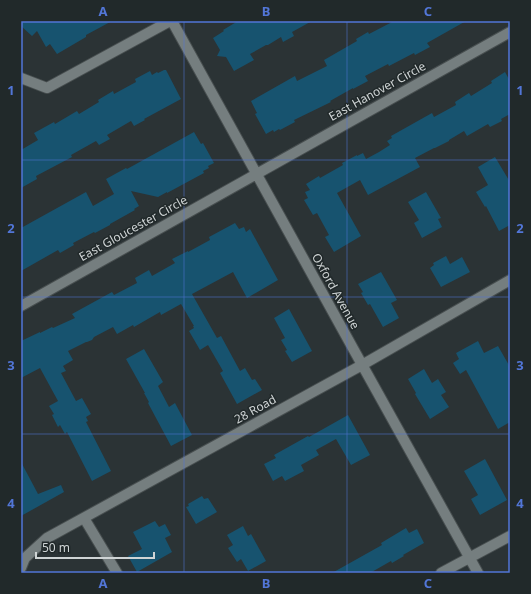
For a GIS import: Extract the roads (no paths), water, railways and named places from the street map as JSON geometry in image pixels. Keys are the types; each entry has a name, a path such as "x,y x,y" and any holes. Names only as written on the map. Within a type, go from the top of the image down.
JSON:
{"street":[{"path":"21,78 47,88 171,21"},
{"name":"Oxford Avenue","path":"171,21 478,573"},
{"name":"East Hanover Circle","path":"257,174 510,32"},
{"name":"East Gloucester Circle","path":"21,306 257,174"},
{"name":"28 Road","path":"21,568 25,558 47,538 362,365 510,280"},
{"path":"84,518 117,573"},
{"path":"441,573 510,536"}]}
